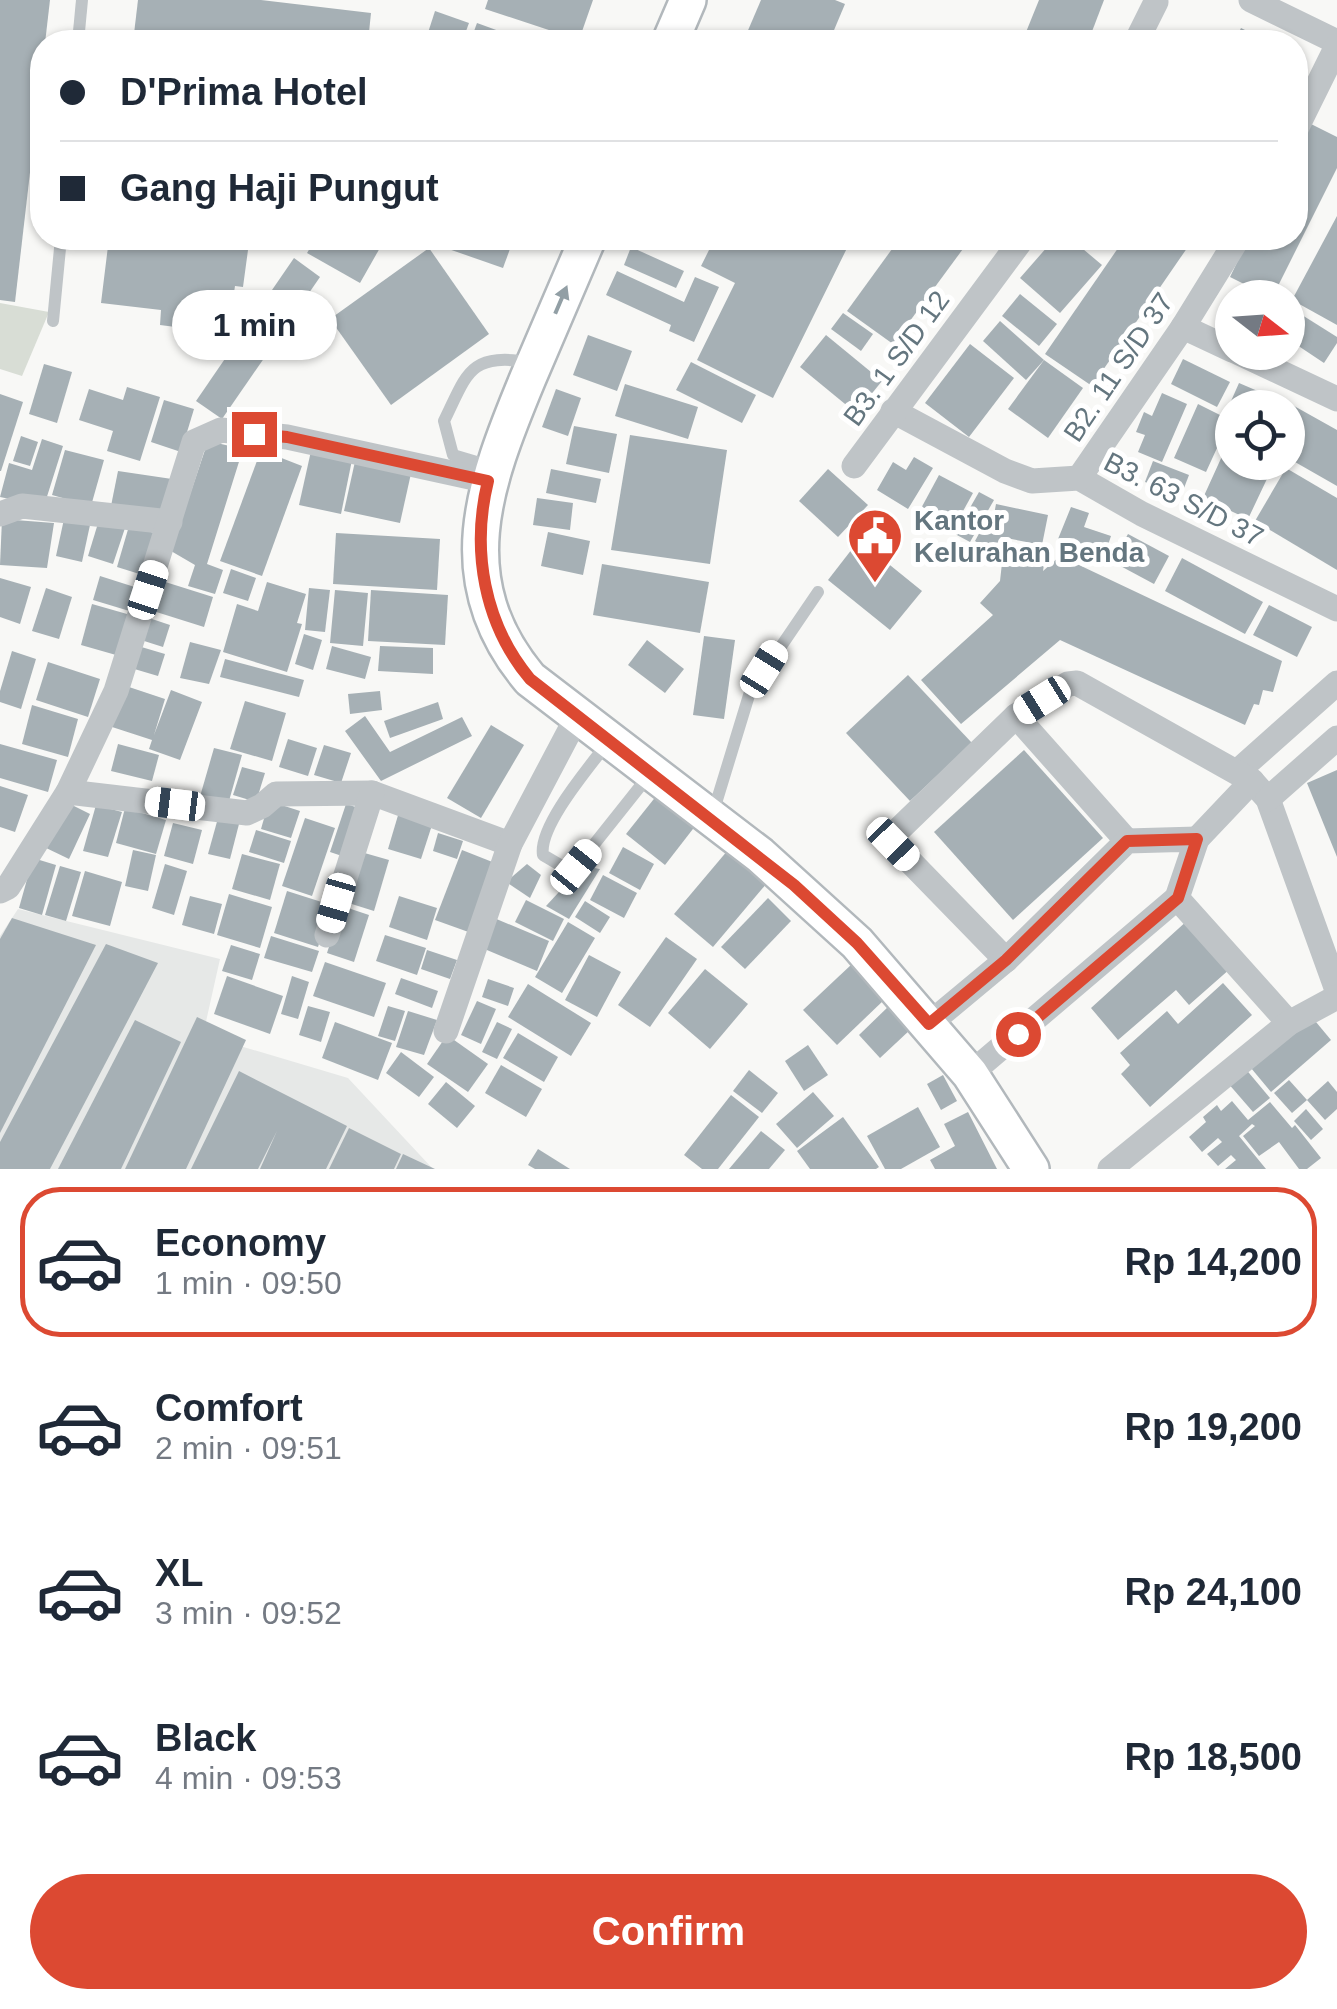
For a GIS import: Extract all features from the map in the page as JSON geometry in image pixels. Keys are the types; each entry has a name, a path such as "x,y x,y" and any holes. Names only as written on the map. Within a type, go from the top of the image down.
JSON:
{"main road":[{"path":"675,30 688,0"},
{"path":"583,250 490,474 480,522 489,606 510,655 530,679 712,817 857,943 970,1074 1030,1169"}],"street":[{"path":"1251,0 1337,44 1308,104"},
{"path":"1142,30 1156,2"},
{"name":"B3. 1 S/D 12","path":"854,466 1013,250"},
{"name":"B2. 11 S/D 37","path":"1079,478 1183,327 1231,250"},
{"path":"1183,327 1215,342"},
{"path":"1275,370 1337,399"},
{"name":"B3. 63 S/D 37","path":"893,411 1005,472 1032,481 1079,478 1142,514 1337,608"},
{"path":"0,890 8,886 68,792 116,691 194,442 221,430 287,437 490,474"},
{"path":"0,514 22,506 170,522"},
{"path":"1006,960 893,844 892,837 1016,716 1068,684 1078,683 1253,784 1337,994 1289,1023 1110,1169"},
{"path":"970,1074 1178,898 1197,839 1253,784 1337,683"},
{"path":"446,1030 510,844 578,716"},
{"path":"1016,716 1127,841"},
{"path":"1253,784 1337,738"},
{"path":"68,792 247,813 276,794 372,793 510,844"},
{"path":"327,935 372,793"},
{"path":"929,1024 1006,960 1127,841 1197,839"},
{"path":"1178,898 1289,1023"}],"lane":[{"path":"79,30 82,0"},
{"path":"53,321 59,250"},
{"path":"490,474 453,455 444,421 467,376 484,361 505,358 535,362"},
{"path":"712,817 750,692 818,592"},
{"path":"610,740 563,804 542,846 543,856 560,865 576,867 652,772"}],"shaded area":[{"path":"0,303 49,312 22,376 0,369"},
{"path":"18,909 220,959 203,1035 348,1078 433,1169 0,1169 0,936"}],"building":[{"path":"0,0 50,0 47,30 30,30 30,173 15,302 0,300"},
{"path":"138,0 261,0 371,13 369,30 134,30"},
{"path":"488,0 593,0 582,30 549,30 485,9"},
{"path":"761,0 835,0 845,4 834,30 748,30"},
{"path":"1039,0 1104,0 1093,30 1027,30"},
{"path":"435,11 469,23 466,30 429,30"},
{"path":"477,23 496,30 474,30"},
{"path":"1308,122 1337,137 1337,168 1308,226"},
{"path":"1337,216 1337,325 1305,307 1303,280"},
{"path":"108,250 248,250 243,287 235,286 230,319 201,315 199,330 160,325 161,310 101,303"},
{"path":"309,250 379,250 360,283 307,253"},
{"path":"430,250 489,334 391,405 330,319"},
{"path":"451,250 510,250 503,268"},
{"path":"630,250 638,250 684,271 676,288 624,265"},
{"path":"709,250 846,250 773,398 697,360 735,283 701,266"},
{"path":"891,250 962,250 893,344 847,311"},
{"path":"1044,250 1084,250 1102,265 1060,313 1020,278"},
{"path":"1117,250 1186,250 1092,386 1045,354"},
{"path":"1243,250 1296,250 1281,280 1230,277"},
{"path":"294,258 320,277 222,419 196,401"},
{"path":"617,271 684,302 695,277 719,287 694,342 669,331 671,325 606,295"},
{"path":"1020,294 1057,324 1039,346 1002,316"},
{"path":"843,313 873,334 861,351 831,329"},
{"path":"1305,317 1337,337 1324,363 1305,350"},
{"path":"1000,321 1044,360 1026,380 983,341"},
{"path":"588,335 632,351 617,391 573,375"},
{"path":"826,335 882,381 856,413 800,367"},
{"path":"970,344 1014,378 969,437 925,403"},
{"path":"1183,359 1230,382 1226,390 1215,390 1215,406 1171,384"},
{"path":"1044,360 1083,388 1048,438 1008,409"},
{"path":"691,362 756,395 742,423 676,390"},
{"path":"44,364 72,372 57,423 29,414"},
{"path":"1239,383 1255,390 1236,390"},
{"path":"625,384 698,407 688,439 615,416"},
{"path":"127,387 160,397 140,461 107,451 113,431 79,420 89,389 123,400"},
{"path":"556,389 581,398 568,436 542,427"},
{"path":"1162,393 1187,404 1162,462 1138,452 1145,435 1136,432 1144,412 1152,416"},
{"path":"0,394 23,402 1,471 0,471"},
{"path":"164,400 194,409 181,452 151,442"},
{"path":"1198,404 1215,412 1215,452 1206,472 1174,458"},
{"path":"1305,412 1337,430 1337,486 1305,468"},
{"path":"574,426 617,434 609,473 566,464"},
{"path":"630,435 727,450 710,564 611,550"},
{"path":"21,436 38,442 30,466 13,461"},
{"path":"42,439 63,446 44,506 0,497 9,463 32,470"},
{"path":"208,441 243,449 207,564 223,570 215,594 188,586 195,565 171,551"},
{"path":"65,450 104,460 91,506 52,495"},
{"path":"261,450 302,466 262,576 220,561"},
{"path":"311,451 352,460 341,514 299,505"},
{"path":"356,457 412,469 400,523 344,511"},
{"path":"914,457 933,468 908,509 877,490 893,462 906,470"},
{"path":"1153,461 1189,475 1181,496 1145,482"},
{"path":"551,469 601,479 596,503 546,493"},
{"path":"828,469 868,505 838,537 799,501"},
{"path":"118,471 172,479 165,517 110,511"},
{"path":"1215,472 1215,480 1266,480 1248,519 1203,498"},
{"path":"939,475 973,493 951,533 918,514"},
{"path":"1305,479 1337,498 1337,570 1255,521 1279,480"},
{"path":"979,492 994,500 970,542 955,534"},
{"path":"537,498 573,503 570,530 533,525"},
{"path":"996,504 1048,515 1042,545 1001,537 992,552 975,541 988,517 993,520"},
{"path":"1071,507 1089,513 1084,527 1111,536 1103,560 1056,544"},
{"path":"2,519 54,523 47,568 0,565"},
{"path":"64,519 90,525 82,562 56,556"},
{"path":"99,520 125,528 113,564 88,556"},
{"path":"129,526 158,534 146,576 117,567"},
{"path":"548,532 590,541 583,575 541,566"},
{"path":"336,533 440,539 437,590 333,584"},
{"path":"1128,534 1169,556 1154,584 1113,562"},
{"name":"Kantor Kelurahan Benda","path":"859,540 922,591 890,630 828,580"},
{"path":"1003,554 1045,558 1043,571 1060,556 1282,661 1273,692 1263,690 1259,705 1254,704 1245,725 1060,640 961,724 921,680 993,615 980,603 1000,581"},
{"path":"1182,558 1263,602 1245,634 1165,591"},
{"path":"602,564 709,582 700,633 593,615"},
{"path":"231,569 256,578 248,601 223,593"},
{"path":"100,576 144,590 136,613 93,600"},
{"path":"0,578 31,587 20,624 0,617"},
{"path":"159,580 213,597 204,627 150,610"},
{"path":"267,582 306,594 297,623 302,624 287,672 223,652 237,604 258,611"},
{"path":"46,588 72,597 59,639 32,631"},
{"path":"309,588 330,590 325,632 305,630"},
{"path":"335,590 368,593 363,646 330,643"},
{"path":"371,590 448,595 445,645 368,641"},
{"path":"92,604 134,616 123,657 81,645"},
{"path":"1269,605 1312,627 1297,657 1253,635"},
{"path":"149,618 170,625 163,647 141,640"},
{"path":"304,634 322,640 313,670 295,664"},
{"path":"704,636 735,640 724,719 693,715"},
{"path":"647,640 684,669 665,693 628,665"},
{"path":"190,642 221,650 209,684 180,678"},
{"path":"138,646 165,654 158,676 131,668"},
{"path":"332,646 371,657 365,679 326,669"},
{"path":"380,646 433,648 433,674 378,671"},
{"path":"12,651 36,659 21,709 0,702"},
{"path":"225,659 304,680 299,697 220,677"},
{"path":"48,662 100,679 88,717 36,700"},
{"path":"908,675 972,743 910,801 846,733"},
{"path":"123,685 165,699 154,735 171,690 202,702 180,760 149,749 152,740 109,726"},
{"path":"380,691 382,710 350,714 348,694"},
{"path":"245,701 286,713 272,761 230,749"},
{"path":"438,702 443,719 390,738 384,721"},
{"path":"32,705 78,719 68,757 22,744"},
{"path":"365,716 390,752 462,717 472,736 381,781 345,731"},
{"path":"491,725 524,745 481,818 447,798"},
{"path":"288,739 317,748 308,776 279,767"},
{"path":"0,744 57,760 48,792 0,778"},
{"path":"118,744 159,755 152,781 111,771"},
{"path":"324,745 351,753 341,783 314,775"},
{"path":"214,748 242,755 227,808 199,800"},
{"path":"1024,750 1103,838 1013,920 934,832"},
{"path":"242,767 265,773 256,802 233,795"},
{"path":"1337,770 1337,857 1307,783"},
{"path":"665,785 703,816 665,865 626,834"},
{"path":"0,786 28,795 15,832 0,827"},
{"path":"269,801 300,811 291,838 261,829"},
{"path":"68,803 90,814 69,859 42,846"},
{"path":"346,804 362,809 345,857 330,852"},
{"path":"96,805 122,812 108,857 83,851"},
{"path":"125,808 166,820 156,854 116,843"},
{"path":"399,812 433,822 421,859 388,849"},
{"path":"218,818 239,824 230,859 208,854"},
{"path":"305,818 335,828 312,896 282,886"},
{"path":"173,823 202,830 193,864 164,856"},
{"path":"256,830 291,841 284,863 249,852"},
{"path":"438,833 463,841 457,859 433,851"},
{"path":"623,847 654,864 640,890 609,873"},
{"path":"133,850 156,855 148,891 125,886"},
{"path":"354,850 389,860 374,911 339,900"},
{"path":"462,850 500,865 474,934 435,920"},
{"path":"728,850 767,883 713,947 674,914"},
{"path":"242,854 280,864 270,900 232,889"},
{"path":"33,858 56,865 42,915 19,908"},
{"path":"165,864 187,871 174,915 152,908"},
{"path":"527,864 541,875 530,898 506,882"},
{"path":"60,866 81,872 66,921 45,915"},
{"path":"583,866 600,869 569,919 546,906"},
{"path":"85,871 122,882 110,926 72,916"},
{"path":"603,875 637,893 624,918 590,900"},
{"path":"287,891 331,905 318,947 274,933"},
{"path":"229,894 272,907 260,948 217,935"},
{"path":"190,896 222,904 214,934 182,925"},
{"path":"399,896 437,908 427,940 389,927"},
{"path":"768,898 791,921 745,969 721,947"},
{"path":"526,900 564,919 553,941 515,922"},
{"path":"585,901 610,917 600,933 575,917"},
{"path":"342,906 369,915 354,962 327,953"},
{"path":"487,915 549,941 537,971 475,945"},
{"path":"12,918 96,945 0,1133 0,939"},
{"path":"1189,919 1231,968 1189,1005 1176,990 1118,1040 1091,1008"},
{"path":"568,922 595,938 562,993 535,977"},
{"path":"385,935 426,948 417,975 376,961"},
{"path":"271,936 319,951 312,972 264,958"},
{"path":"666,937 697,959 650,1027 618,1005"},
{"path":"106,944 158,963 50,1169 0,1169 0,1142"},
{"path":"231,945 260,954 252,980 222,971"},
{"path":"427,950 457,960 450,979 421,969"},
{"path":"589,955 621,972 597,1017 565,1000"},
{"path":"325,962 386,983 374,1017 313,996"},
{"path":"852,964 885,999 837,1045 803,1010"},
{"path":"705,969 748,1004 710,1049 668,1013"},
{"path":"227,976 283,996 270,1034 214,1014"},
{"path":"292,976 309,982 298,1019 281,1014"},
{"path":"401,978 438,991 432,1008 395,994"},
{"path":"488,979 514,988 508,1006 482,997"},
{"path":"1223,983 1252,1015 1150,1107 1121,1074 1130,1065 1120,1053 1167,1011 1178,1024"},
{"path":"528,984 591,1023 571,1056 508,1017"},
{"path":"477,1001 496,1009 481,1044 461,1035"},
{"path":"890,1005 911,1029 880,1058 859,1035"},
{"path":"308,1006 330,1012 321,1042 299,1035"},
{"path":"388,1006 405,1011 395,1041 378,1036"},
{"path":"408,1011 437,1020 424,1055 396,1047"},
{"path":"1311,1016 1331,1040 1271,1092 1251,1068"},
{"path":"197,1017 246,1040 186,1169 125,1169"},
{"path":"135,1020 181,1042 121,1169 58,1169"},
{"path":"335,1022 392,1043 378,1080 322,1058"},
{"path":"497,1022 512,1029 497,1059 482,1052"},
{"path":"518,1033 558,1057 544,1082 503,1058"},
{"path":"447,1035 488,1064 468,1092 427,1064"},
{"path":"808,1045 828,1075 804,1091 785,1061"},
{"path":"401,1052 434,1077 419,1097 386,1073"},
{"path":"501,1065 542,1089 526,1117 485,1093"},
{"path":"1244,1067 1270,1098 1253,1112 1227,1082"},
{"path":"749,1070 778,1093 762,1113 733,1091"},
{"path":"239,1071 347,1126 326,1169 260,1169 277,1131 258,1169 191,1169"},
{"path":"943,1075 957,1101 941,1110 927,1084"},
{"path":"1289,1080 1307,1100 1292,1113 1274,1093"},
{"path":"1328,1081 1337,1092 1337,1109 1325,1120 1307,1100"},
{"path":"446,1082 475,1106 457,1128 428,1104"},
{"path":"813,1092 834,1116 797,1148 776,1124"},
{"path":"731,1095 759,1117 718,1169 702,1169 684,1155"},
{"path":"1232,1101 1248,1120 1270,1102 1321,1158 1307,1169 1299,1169 1279,1142 1259,1156 1243,1136 1255,1126 1252,1124 1239,1136 1266,1169 1225,1169 1236,1160 1231,1155 1218,1166 1207,1154 1222,1142 1218,1138 1202,1152 1189,1137 1217,1105 1221,1111"},
{"path":"918,1107 940,1147 901,1169 885,1169 867,1136"},
{"path":"1306,1109 1323,1129 1311,1140 1294,1121"},
{"path":"968,1112 997,1169 935,1169 930,1160 955,1146 944,1124"},
{"path":"843,1117 879,1167 810,1169 797,1151"},
{"path":"349,1128 401,1154 394,1169 329,1169"},
{"path":"761,1131 785,1150 769,1169 729,1169"},
{"path":"538,1149 570,1169 535,1169 528,1165"},
{"path":"403,1154 435,1169 396,1169"}],"place":[{"name":"Kantor Kelurahan Benda","path":"875,585"}],"route":[{"path":"254,434 287,437 488,481 480,522 482,568 489,606 510,655 530,679 760,855 857,943 929,1024 1006,960 1127,841 1197,839 1178,898 1018,1034"}]}
